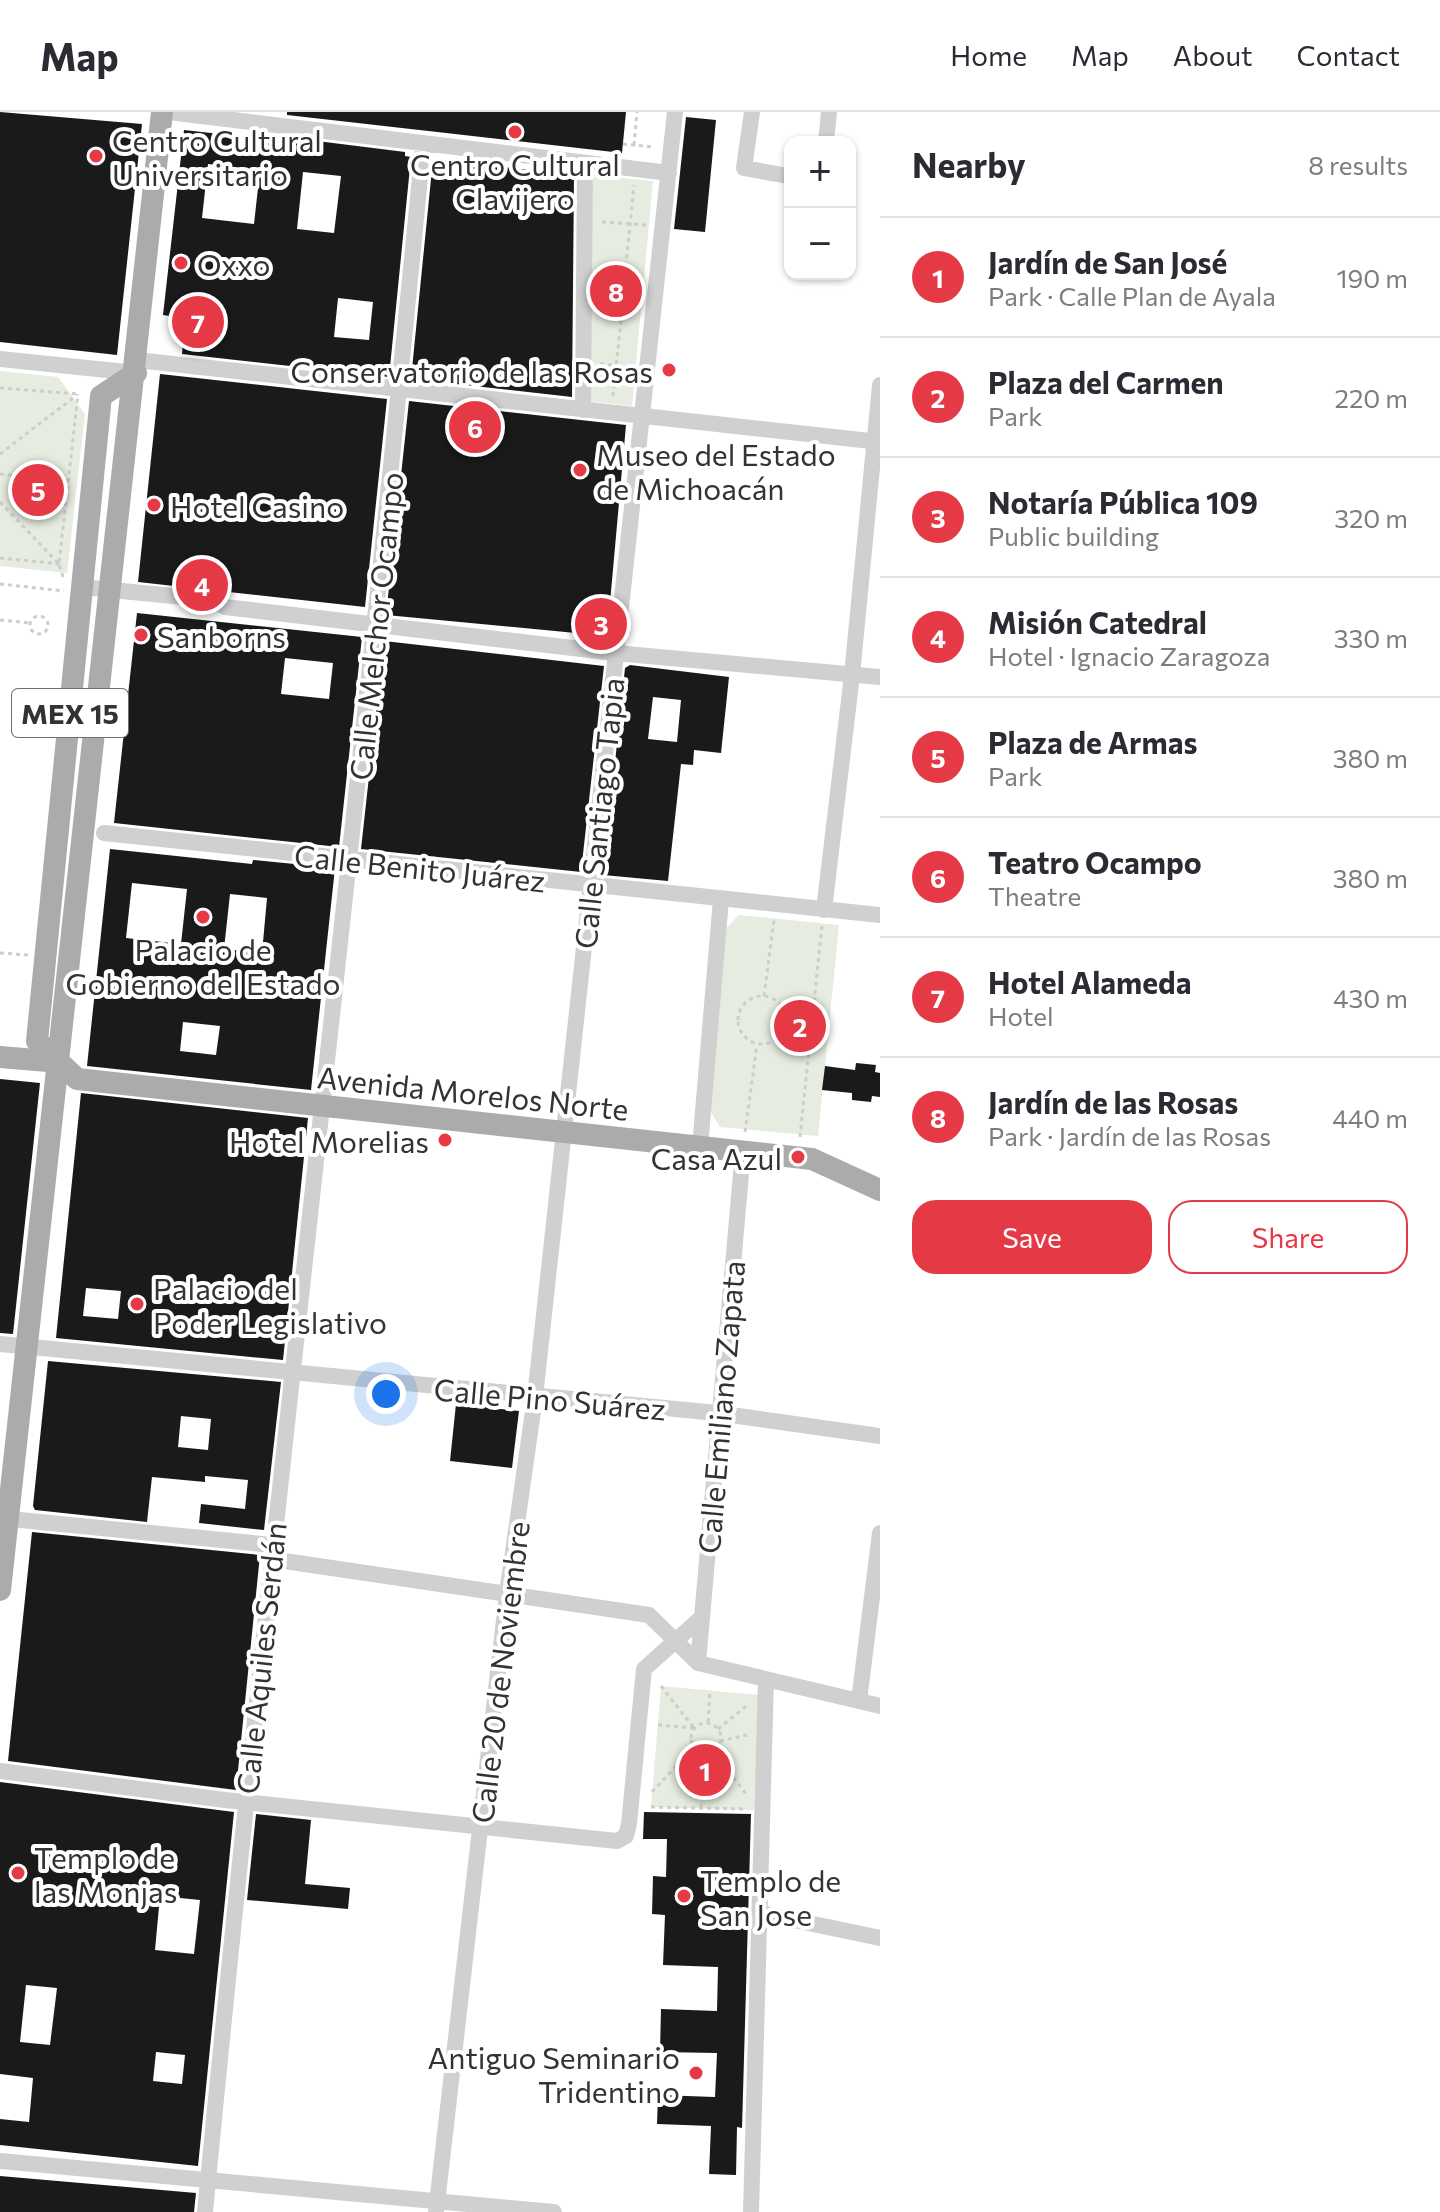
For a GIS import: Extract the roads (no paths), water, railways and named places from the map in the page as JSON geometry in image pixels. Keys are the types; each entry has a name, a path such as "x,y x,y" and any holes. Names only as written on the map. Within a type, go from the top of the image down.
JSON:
{"main road":[{"name":"MEX 15","path":"0,1590 4,1519 29,1347 165,112"},
{"name":"MEX 15","path":"59,1062 37,1041 74,589 101,396 136,367"},
{"path":"0,1057 59,1062"},
{"name":"Avenida Morelos Norte","path":"59,1062 77,1079 812,1159 880,1190"}],"street":[{"path":"165,112 423,146 669,173"},
{"name":"Calle Santiago Tapia","path":"564,1132 675,112"},
{"path":"752,112 744,168 784,175"},
{"path":"827,136 829,112"},
{"name":"Calle Melchor Ocampo","path":"324,1105 423,146"},
{"path":"583,410 585,164"},
{"path":"0,359 400,389 877,442"},
{"path":"824,910 877,442 880,385"},
{"path":"74,589 213,600 225,607 615,653 880,677"},
{"name":"Calle Benito Juárez","path":"104,833 880,915"},
{"path":"700,1147 721,899"},
{"name":"Calle Aquiles Serdán","path":"205,2212 243,1801 324,1105"},
{"name":"Calle 20 de Noviembre","path":"437,2206 479,1827 535,1397 564,1132"},
{"name":"Calle Emiliano Zapata","path":"698,1663 717,1413 743,1151"},
{"name":"Calle Pino Suárez","path":"0,1344 717,1413 880,1436"},
{"path":"4,1519 272,1552 507,1594 649,1615 698,1663 880,1706"},
{"path":"859,1701 880,1533"},
{"path":"0,1771 243,1801 617,1841 626,1836 629,1824 644,1669 701,1618"},
{"path":"751,2212 766,1680"},
{"path":"761,1913 880,1938"},
{"path":"0,2161 208,2180 437,2206 554,2212"}],"place":[{"name":"Centro Cultural Clavijero","path":"515,132"},
{"name":"Centro Cultural Universitario","path":"96,156"},
{"name":"Oxxo","path":"181,263"},
{"name":"Jardín de las Rosas","path":"616,291"},
{"name":"Hotel Alameda","path":"198,322"},
{"name":"Conservatorio de las Rosas","path":"669,370"},
{"name":"Teatro Ocampo","path":"475,427"},
{"name":"Museo del Estado de Michoacán","path":"580,470"},
{"name":"Plaza de Armas","path":"38,490"},
{"name":"Hotel Casino","path":"154,505"},
{"name":"Misión Catedral","path":"202,585"},
{"name":"Notaría Pública 109","path":"601,624"},
{"name":"Sanborns","path":"141,635"},
{"name":"Palacio de Gobierno del Estado","path":"203,917"},
{"name":"Plaza del Carmen","path":"800,1026"},
{"name":"Hotel Morelias","path":"445,1140"},
{"name":"Casa Azul","path":"798,1157"},
{"name":"Palacio del Poder Legislativo","path":"137,1304"},
{"name":"Jardín de San José","path":"705,1770"},
{"name":"Templo de las Monjas","path":"18,1873"},
{"name":"Templo de San Jose","path":"684,1896"},
{"name":"Antiguo Seminario Tridentino","path":"696,2073"}]}
